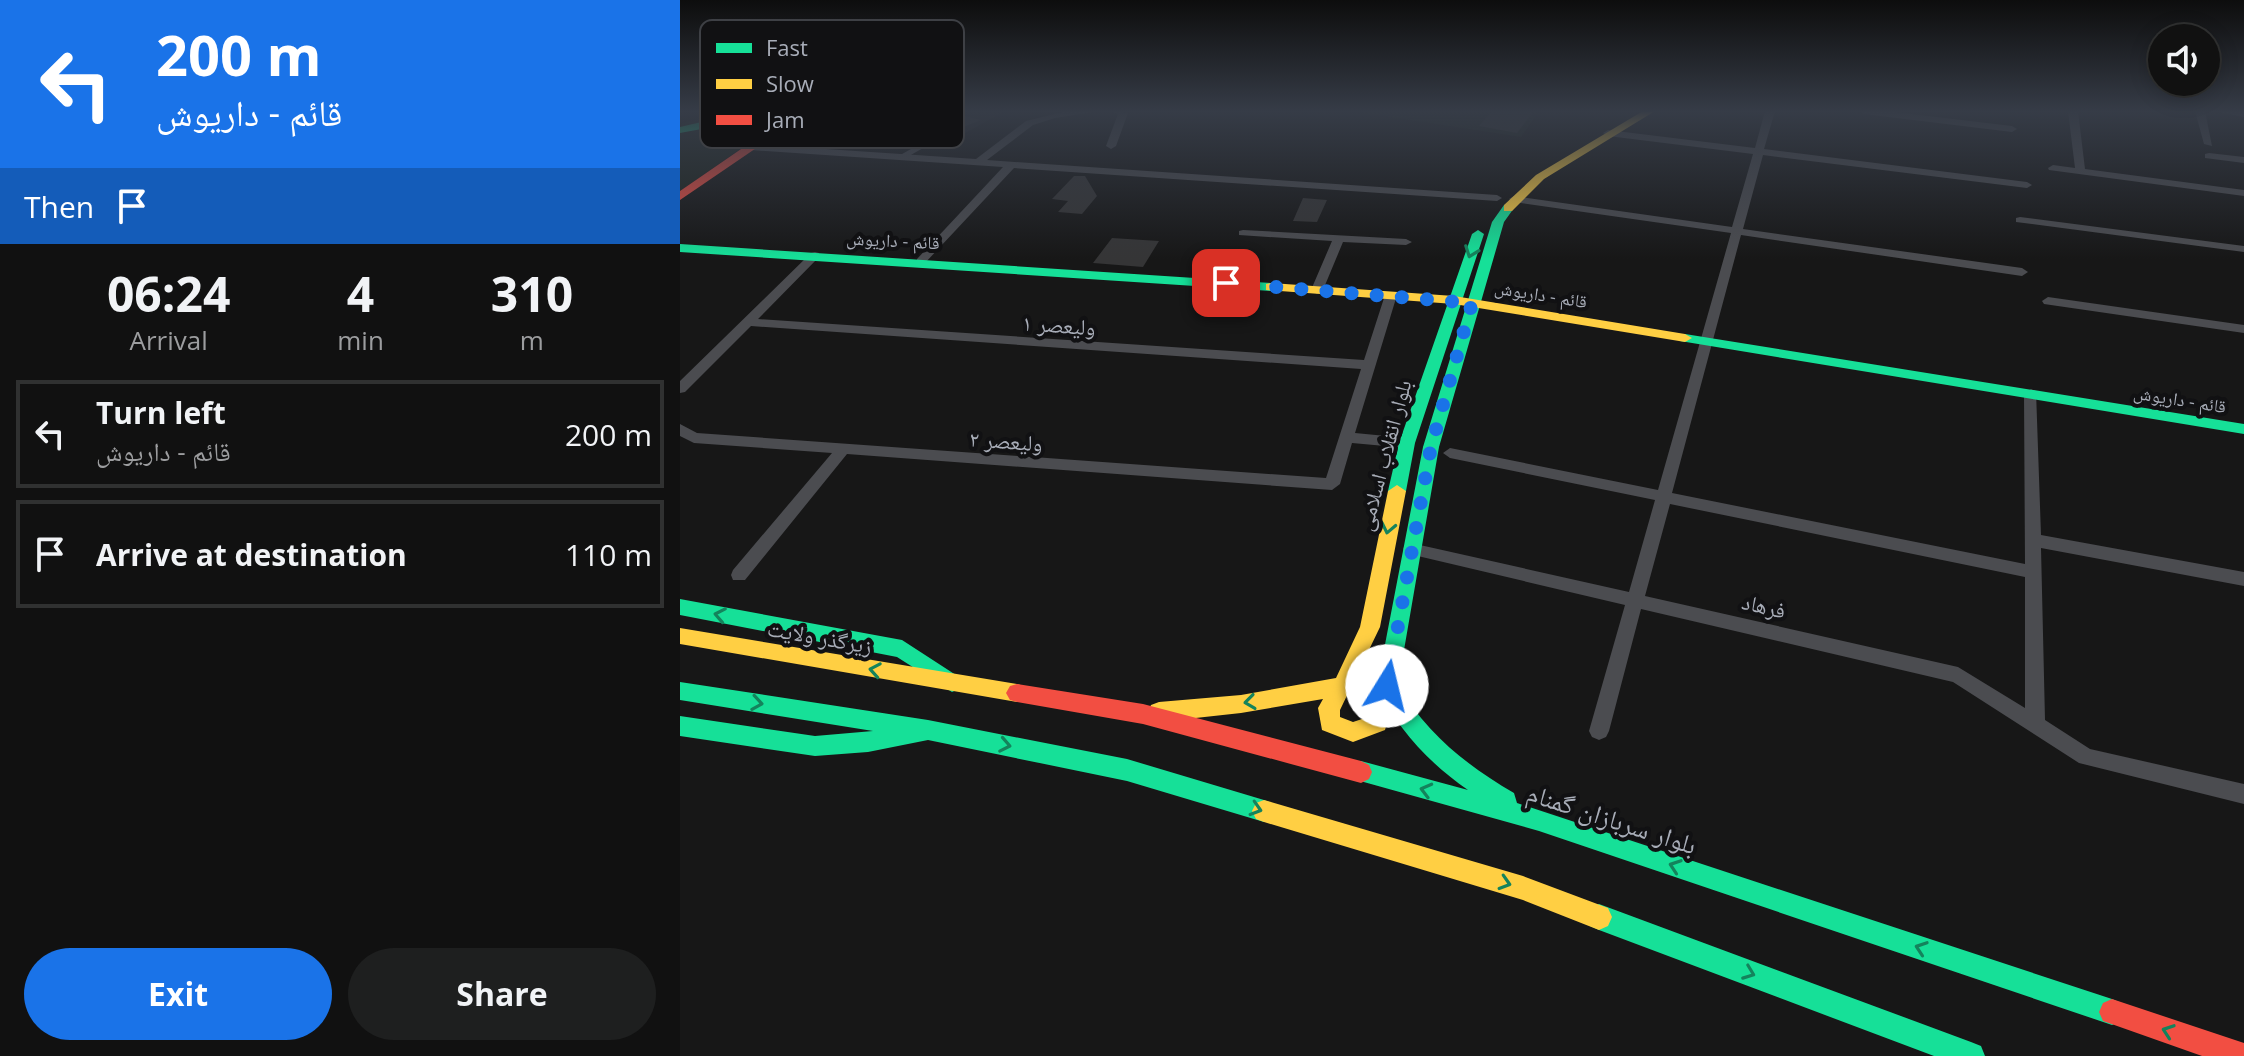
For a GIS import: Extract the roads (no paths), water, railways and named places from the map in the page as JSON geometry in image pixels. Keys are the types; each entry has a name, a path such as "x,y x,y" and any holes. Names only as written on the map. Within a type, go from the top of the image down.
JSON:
{"main road":[{"path":"680,196 731,160"},
{"name":"بلوار انقلاب اسلامی","path":"1463,302 1377,723 1361,732 1344,733 1330,723 1329,708 1360,655 1370,627 1407,443 1463,302 1498,222 1505,199 1543,160"},
{"name":"بلوار انقلاب اسلامی","path":"1505,199 1563,160"},
{"name":"قائم - داریوش","path":"680,248 921,261 1463,302 2244,429"},
{"path":"680,607 902,649 952,683"},
{"name":"زیرگذر ولایت","path":"680,636 952,683"},
{"name":"بلوار سربازان گمنام","path":"952,683 1143,714 1539,820 2242,1056"},
{"path":"1143,714 1241,704 1343,686"},
{"path":"1387,686 1404,721 1427,747 1470,781 1539,820"},
{"path":"680,691 928,730 1127,770 1523,888 1971,1056"},
{"path":"680,726 815,746 868,742 928,730"}],"street":[{"path":"944,160 1505,199 2022,272"},
{"path":"978,163 981,160"},
{"path":"1599,731 1756,160"},
{"path":"1832,160 2027,185"},
{"path":"2079,160 2080,171"},
{"path":"921,261 1011,165"},
{"path":"2053,168 2244,193"},
{"path":"2020,220 2244,249"},
{"path":"1243,233 1406,242"},
{"path":"1317,290 1339,238"},
{"path":"681,385 815,255"},
{"path":"1391,295 1347,437 1407,443"},
{"path":"2048,301 2244,329"},
{"name":"ولیعصر ۱","path":"746,322 1369,365"},
{"path":"2031,394 2035,724"},
{"name":"ولیعصر ۲","path":"680,429 694,438 842,451 1332,484 1347,437"},
{"path":"739,575 842,451"},
{"path":"1450,453 2033,572"},
{"path":"2033,540 2244,579"},
{"name":"فرهاد","path":"1411,549 1958,675 2086,757 2244,794"}]}
